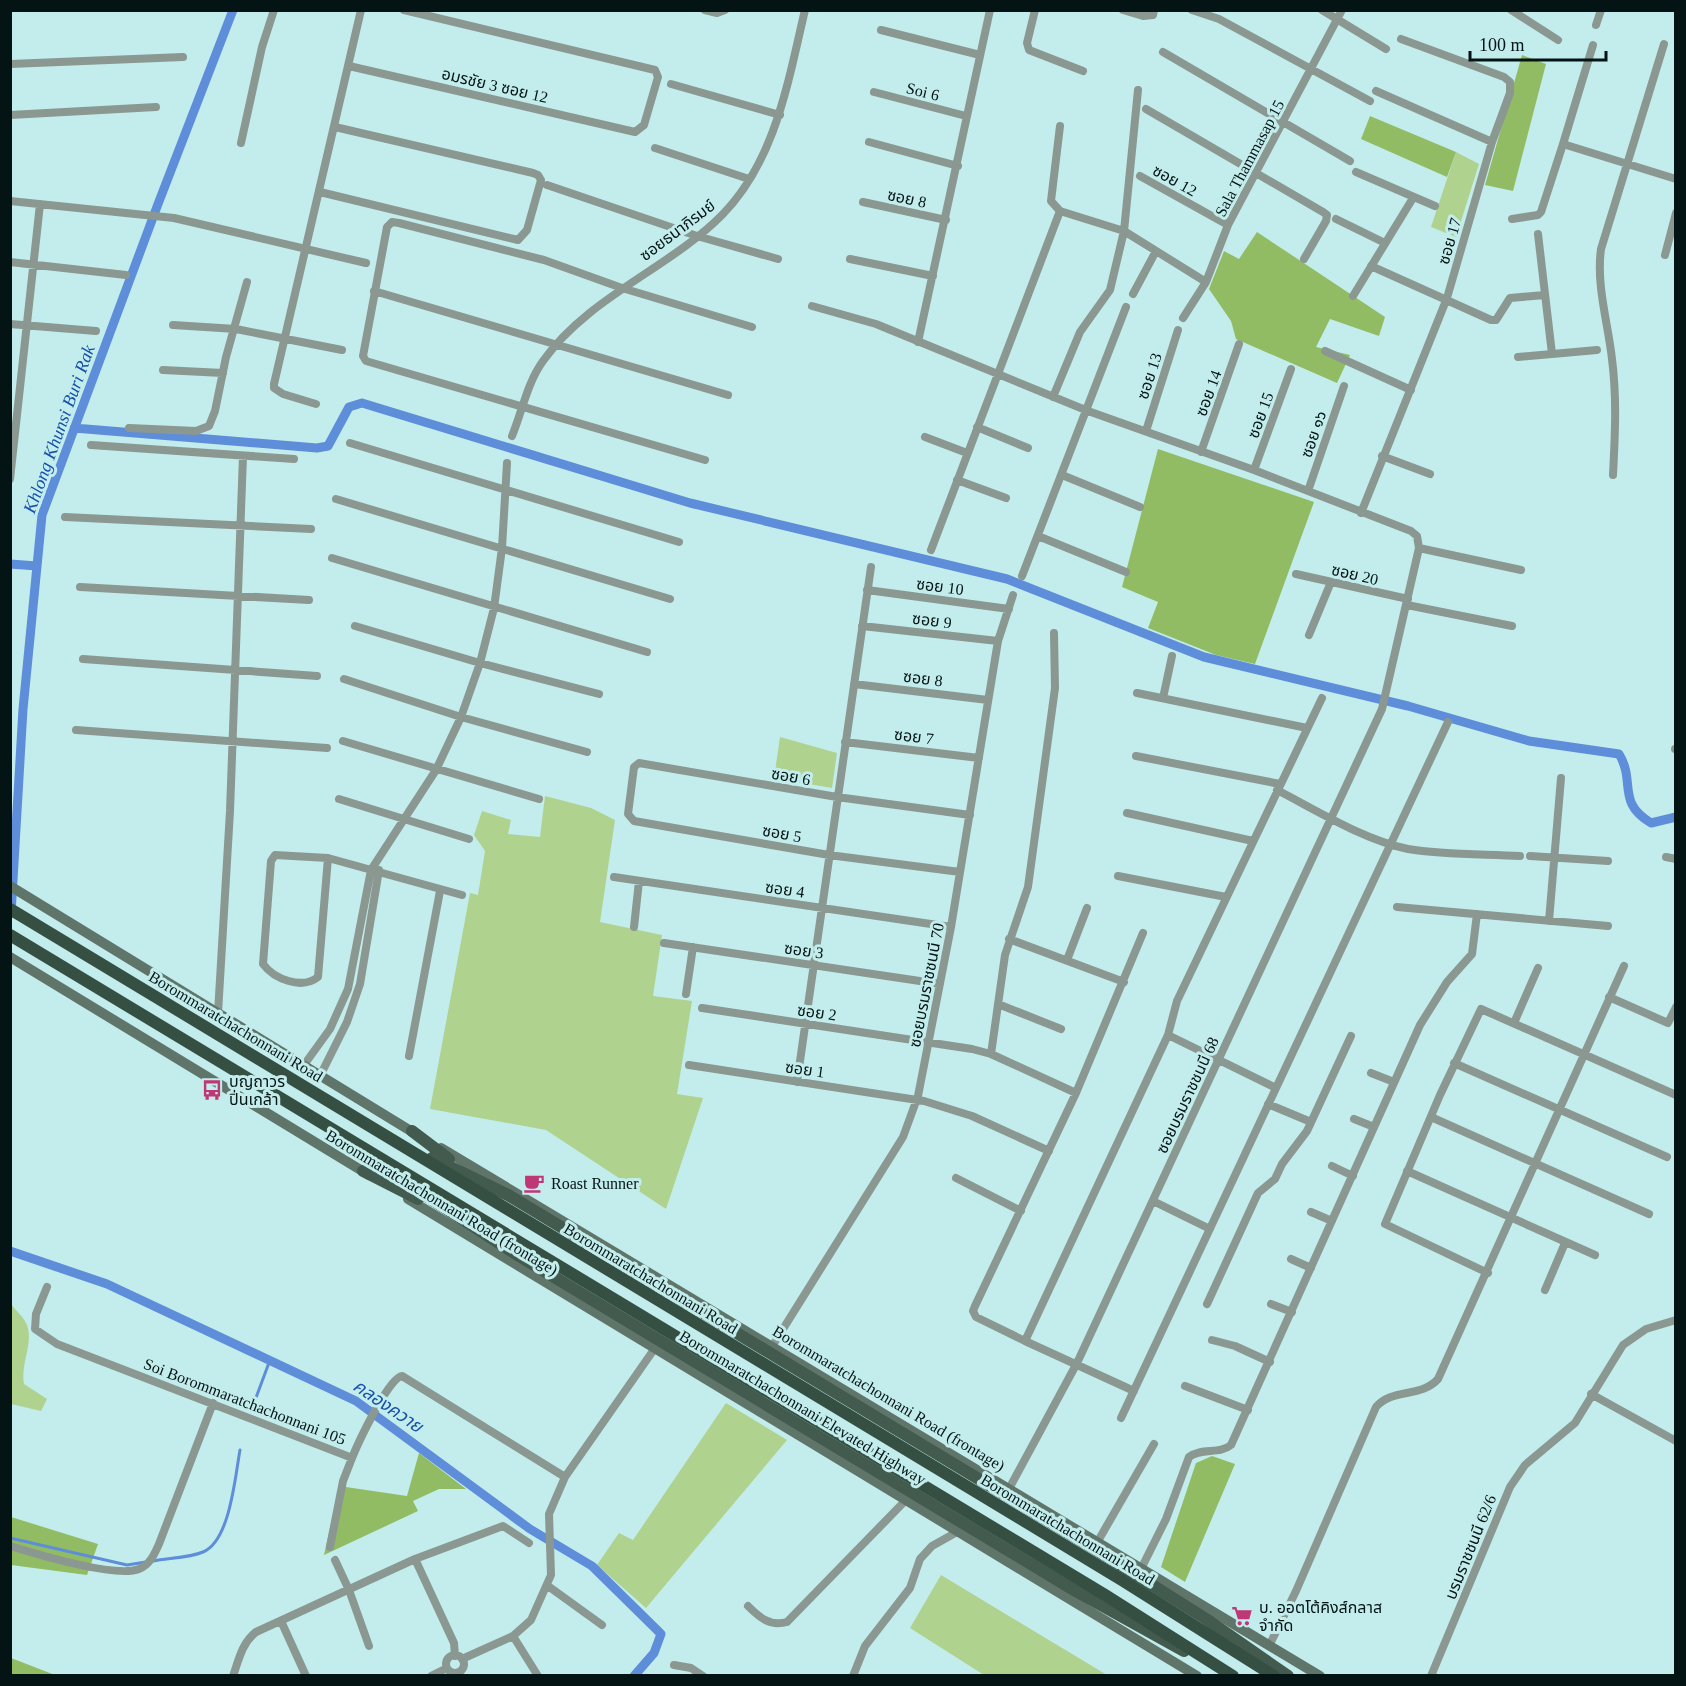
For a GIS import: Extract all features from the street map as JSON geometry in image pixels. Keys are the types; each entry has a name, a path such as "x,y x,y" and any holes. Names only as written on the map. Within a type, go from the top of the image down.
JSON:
{"highway":[{"name":"Borommaratchachonnani Road","path":"14,911 1122,1580 1274,1676"},
{"path":"14,937 1106,1595 1232,1676"}],"main road":[{"name":"Borommaratchachonnani Road (frontage)","path":"10,886 320,1076 1010,1487 1320,1676"},
{"name":"Borommaratchachonnani Road (frontage)","path":"14,959 1197,1676"},
{"path":"412,1131 437,1151 507,1195"},
{"name":"Borommaratchachonnani Elevated Highway","path":"385,1136 507,1195 1134,1573 1288,1676"},
{"name":"Borommaratchachonnani Elevated Highway","path":"369,1153 400,1179 469,1226 1084,1595 1232,1676"},
{"path":"363,1171 469,1226"}],"street":[{"path":"316,404 274,388 361,10"},
{"name":"อมรชัย 3 ซอย 12","path":"349,66 635,132 644,125 658,76 656,70 404,10"},
{"path":"705,10 721,12"},
{"name":"ซอยธนาภิรมย์","path":"512,436 535,373 556,344 622,288 697,236 722,215 749,179 780,115 805,10"},
{"path":"918,342 990,10"},
{"path":"1035,10 1028,43 1029,50 1083,71"},
{"path":"1123,10 1143,16 1153,15 1154,10"},
{"path":"1192,10 1219,19 1370,101"},
{"path":"1322,10 1386,49"},
{"name":"Sala Thammasap 15","path":"1183,318 1206,282 1228,225 1342,10"},
{"path":"1511,10 1558,40"},
{"path":"1596,25 1601,10"},
{"path":"241,143 271,11"},
{"path":"881,30 980,55"},
{"name":"ซอย 17","path":"1361,513 1447,298 1492,142 1510,93 1510,82 1504,76 1401,39"},
{"path":"1613,475 1616,415 1613,372 1598,267 1601,249 1664,44"},
{"path":"1512,219 1538,215 1541,212 1593,45"},
{"path":"1163,52 1350,161"},
{"path":"10,64 183,57"},
{"path":"671,84 780,115"},
{"path":"1053,397 1080,332 1110,290 1124,231 1138,90"},
{"path":"1376,91 1492,142"},
{"name":"Soi 6","path":"874,92 966,116"},
{"path":"10,115 156,106"},
{"path":"1146,109 1327,215 1304,259"},
{"path":"1060,126 1051,201 1060,211 1124,231 1206,282"},
{"path":"320,192 518,240 527,230 541,180 534,173 334,127"},
{"path":"869,142 958,166"},
{"path":"1563,144 1676,179"},
{"path":"655,148 749,179"},
{"path":"1356,172 1435,206"},
{"name":"ซอย 12","path":"1140,176 1228,225"},
{"path":"547,185 697,236 778,259"},
{"path":"1353,296 1413,198"},
{"path":"10,201 174,218 366,263"},
{"name":"ซอย 8","path":"863,202 946,220"},
{"path":"10,479 40,204"},
{"path":"931,550 1060,211"},
{"path":"1336,219 1385,243"},
{"path":"1665,255 1675,219"},
{"path":"705,460 523,409 366,361 363,356 387,227 395,222 544,260 622,288 752,327"},
{"path":"1538,234 1552,354"},
{"path":"1133,294 1156,251"},
{"path":"850,259 933,276"},
{"path":"10,262 126,275"},
{"path":"1371,266 1447,298 1491,320 1499,315 1510,298 1545,295"},
{"path":"129,428 205,430 215,411 247,282"},
{"path":"374,291 728,394"},
{"path":"813,306 876,324 1088,411 1254,470 1411,531 1416,536 1419,548 1521,570"},
{"path":"1022,576 1088,411 1126,307"},
{"path":"10,324 96,332"},
{"path":"173,325 236,329 342,350"},
{"name":"ซอย 13","path":"1146,431 1178,330"},
{"name":"ซอย 14","path":"1201,452 1239,344"},
{"path":"1518,357 1597,350"},
{"path":"1325,351 1411,390"},
{"name":"ซอย 15","path":"1254,470 1291,369"},
{"path":"163,370 223,373"},
{"name":"ซอย ๑๖","path":"1308,491 1344,386"},
{"path":"10,387 20,388"},
{"path":"977,427 1028,448"},
{"path":"925,437 966,453"},
{"path":"350,443 503,491 679,542"},
{"path":"91,445 294,459"},
{"path":"218,1013 233,741 238,526 243,456"},
{"path":"1382,456 1431,474"},
{"path":"304,1065 324,1039 338,1015 353,971 378,862 402,819 436,770 461,717 480,663 494,608 502,549 503,491 507,463"},
{"path":"1062,475 1140,507"},
{"path":"957,480 1006,498"},
{"path":"336,499 670,598"},
{"path":"65,516 311,529"},
{"path":"1038,536 1126,572"},
{"name":"ซอยบรมราชชนนี 68","path":"1010,1487 1077,1363 1382,710 1419,548"},
{"path":"332,558 647,652"},
{"path":"797,1082 871,567"},
{"name":"ซอย 20","path":"1296,574 1512,626"},
{"path":"1309,635 1331,582"},
{"path":"80,588 309,600"},
{"name":"ซอย 10","path":"867,590 1009,609"},
{"name":"ซอยบรมราชชนนี 70","path":"773,1345 894,1152 917,1100 951,927 998,641 1014,594"},
{"path":"355,626 480,663 599,694"},
{"name":"ซอย 9","path":"862,626 998,641"},
{"path":"992,1054 1009,939 1028,887 1055,688 1054,633"},
{"path":"1163,698 1173,656"},
{"path":"83,659 317,676"},
{"path":"344,679 461,717 587,752"},
{"name":"ซอย 8","path":"854,684 988,700"},
{"path":"1137,693 1210,710 1307,728"},
{"path":"1025,1341 1168,1035 1177,1000 1322,698"},
{"path":"1121,1418 1448,722"},
{"path":"76,730 327,748"},
{"path":"343,741 539,799"},
{"name":"ซอย 7","path":"845,742 979,758"},
{"path":"1136,756 1278,787 1331,818 1392,844 1420,850 1520,856"},
{"name":"ซอย 6","path":"631,791 635,766 639,763 837,798 970,815"},
{"path":"1550,921 1561,778"},
{"name":"ซอย 5","path":"631,791 628,814 634,821 829,855 960,872"},
{"path":"339,799 469,838"},
{"path":"1127,813 1253,841"},
{"path":"328,858 318,977 308,982 296,983 268,970 263,964 271,861 279,854 328,858 462,896"},
{"path":"1530,856 1608,861"},
{"path":"1666,857 1676,859"},
{"path":"320,1076 336,1047 360,984 375,872"},
{"path":"1118,876 1226,897"},
{"name":"ซอย 4","path":"614,877 951,927"},
{"path":"634,927 639,881"},
{"path":"409,1056 440,891"},
{"path":"1397,907 1608,926"},
{"path":"1067,960 1087,908"},
{"path":"1142,1568 1166,1520 1189,1457 1195,1452 1226,1450 1231,1445 1420,1025 1447,982 1472,954 1477,914"},
{"path":"1134,1391 976,1317 973,1311 1076,1093 1143,933"},
{"path":"1009,939 1124,982"},
{"name":"ซอย 3","path":"664,943 940,984"},
{"path":"686,994 693,947"},
{"path":"1270,1644 1296,1591 1376,1407 1387,1397 1426,1389 1438,1379 1488,1273 1534,1163 1624,966"},
{"path":"1514,1023 1538,968"},
{"path":"1609,997 1672,1025 1676,1006"},
{"path":"998,1004 1061,1029"},
{"name":"ซอย 2","path":"702,1008 929,1042 992,1054 1076,1093"},
{"path":"1488,1273 1385,1224 1454,1063 1481,1009 1676,1095"},
{"path":"1168,1035 1276,1088"},
{"path":"1207,1304 1258,1193 1275,1179 1282,1164 1311,1122 1351,1036"},
{"path":"324,1039 336,1047"},
{"path":"1454,1063 1667,1157"},
{"name":"ซอย 1","path":"689,1065 917,1100 972,1116 1049,1151"},
{"path":"1371,1073 1394,1082"},
{"path":"1268,1104 1311,1122"},
{"path":"1431,1117 1649,1214"},
{"path":"1354,1119 1374,1127"},
{"path":"1332,1166 1353,1176"},
{"path":"1407,1171 1595,1255"},
{"path":"956,1178 1021,1211"},
{"path":"1153,1201 1210,1229"},
{"path":"1311,1212 1332,1221"},
{"path":"1545,1290 1565,1243"},
{"path":"1291,1259 1311,1268"},
{"name":"Soi Borommaratchachonnani 105","path":"47,1287 36,1314 38,1333 57,1344 352,1458 367,1426 397,1376 406,1377 565,1476"},
{"path":"1271,1304 1292,1312"},
{"name":"บรมราชชนนี 62/6","path":"1431,1676 1500,1504 1510,1487 1525,1466 1569,1430 1623,1346 1646,1329 1676,1320"},
{"path":"1212,1340 1235,1346 1270,1362"},
{"path":"415,1559 454,1643 459,1658 463,1667 459,1674 450,1672 447,1668 448,1658 459,1658 513,1636 531,1620 548,1586 551,1565 549,1514 565,1476 655,1348"},
{"path":"1185,1386 1248,1410"},
{"path":"1591,1394 1676,1441"},
{"path":"10,1545 56,1559 127,1571 140,1569 149,1561 213,1403"},
{"path":"1098,1541 1155,1444"},
{"path":"330,1547 344,1481 352,1458"},
{"path":"748,1606 759,1617 769,1622 779,1625 787,1622 905,1501"},
{"path":"233,1676 248,1638 415,1559 503,1526 529,1543"},
{"path":"853,1676 865,1646 910,1588 920,1559 932,1546 957,1532"},
{"path":"335,1560 349,1590 369,1646"},
{"path":"548,1586 602,1625"},
{"path":"281,1621 306,1676"},
{"path":"513,1636 538,1676"},
{"path":"674,1665 691,1668 702,1676"},
{"path":"431,1676 447,1668"}],"green space":[{"path":"1522,55 1546,64 1513,191 1485,185"},
{"path":"1370,116 1456,152 1447,177 1361,139"},
{"path":"1456,152 1479,164 1456,237 1431,227"},
{"path":"1257,232 1385,317 1379,336 1330,319 1316,347 1350,355 1337,383 1236,339 1231,321 1209,289 1224,251 1239,259"},
{"path":"1158,449 1314,502 1255,664 1216,655 1148,628 1158,602 1122,587"},
{"path":"780,737 837,753 832,788 774,778"},
{"path":"545,796 591,808 615,820 600,922 662,935 653,996 692,1001 677,1094 703,1098 666,1209 546,1130 430,1109 470,893 478,895 485,851 474,835 482,811 511,820 508,834 540,837"},
{"path":"11,1304 25,1320 28,1330 24,1384 47,1399 41,1411 11,1404"},
{"path":"726,1403 787,1440 646,1608 597,1565 619,1533 633,1540"},
{"path":"419,1453 466,1489 439,1489 413,1501 418,1511 324,1555 339,1486 407,1496"},
{"path":"1212,1456 1235,1464 1185,1582 1161,1567 1196,1463"},
{"path":"11,1517 98,1544 87,1575 11,1565"},
{"path":"941,1575 1107,1675 984,1675 910,1628"},
{"path":"11,1658 55,1675 11,1675"}],"waterway":[{"name":"Khlong Khunsi Buri Rak","path":"11,914 23,709 42,515 233,10"},
{"path":"74,428 317,448 328,446 349,407 362,403 690,503 1007,579 1204,657 1408,706 1529,741 1619,754 1624,764 1630,799 1640,815 1651,823 1676,817"},
{"path":"10,564 37,566"},
{"name":"คลองควาย","path":"10,1251 107,1284 356,1401 530,1529 592,1566 654,1627 661,1634 654,1653 634,1676"},
{"path":"251,1411 270,1360"},
{"path":"153,1561 197,1554 212,1546 230,1507 240,1450"},
{"path":"10,1538 127,1565 146,1562"}],"place":[{"name":"บุญถาวร ปิ่นเกล้า","path":"212,1090"},
{"name":"Roast Runner","path":"534,1183"},
{"name":"บ. ออตโต้คิงส์กลาส จำกัด","path":"1242,1616"}]}
